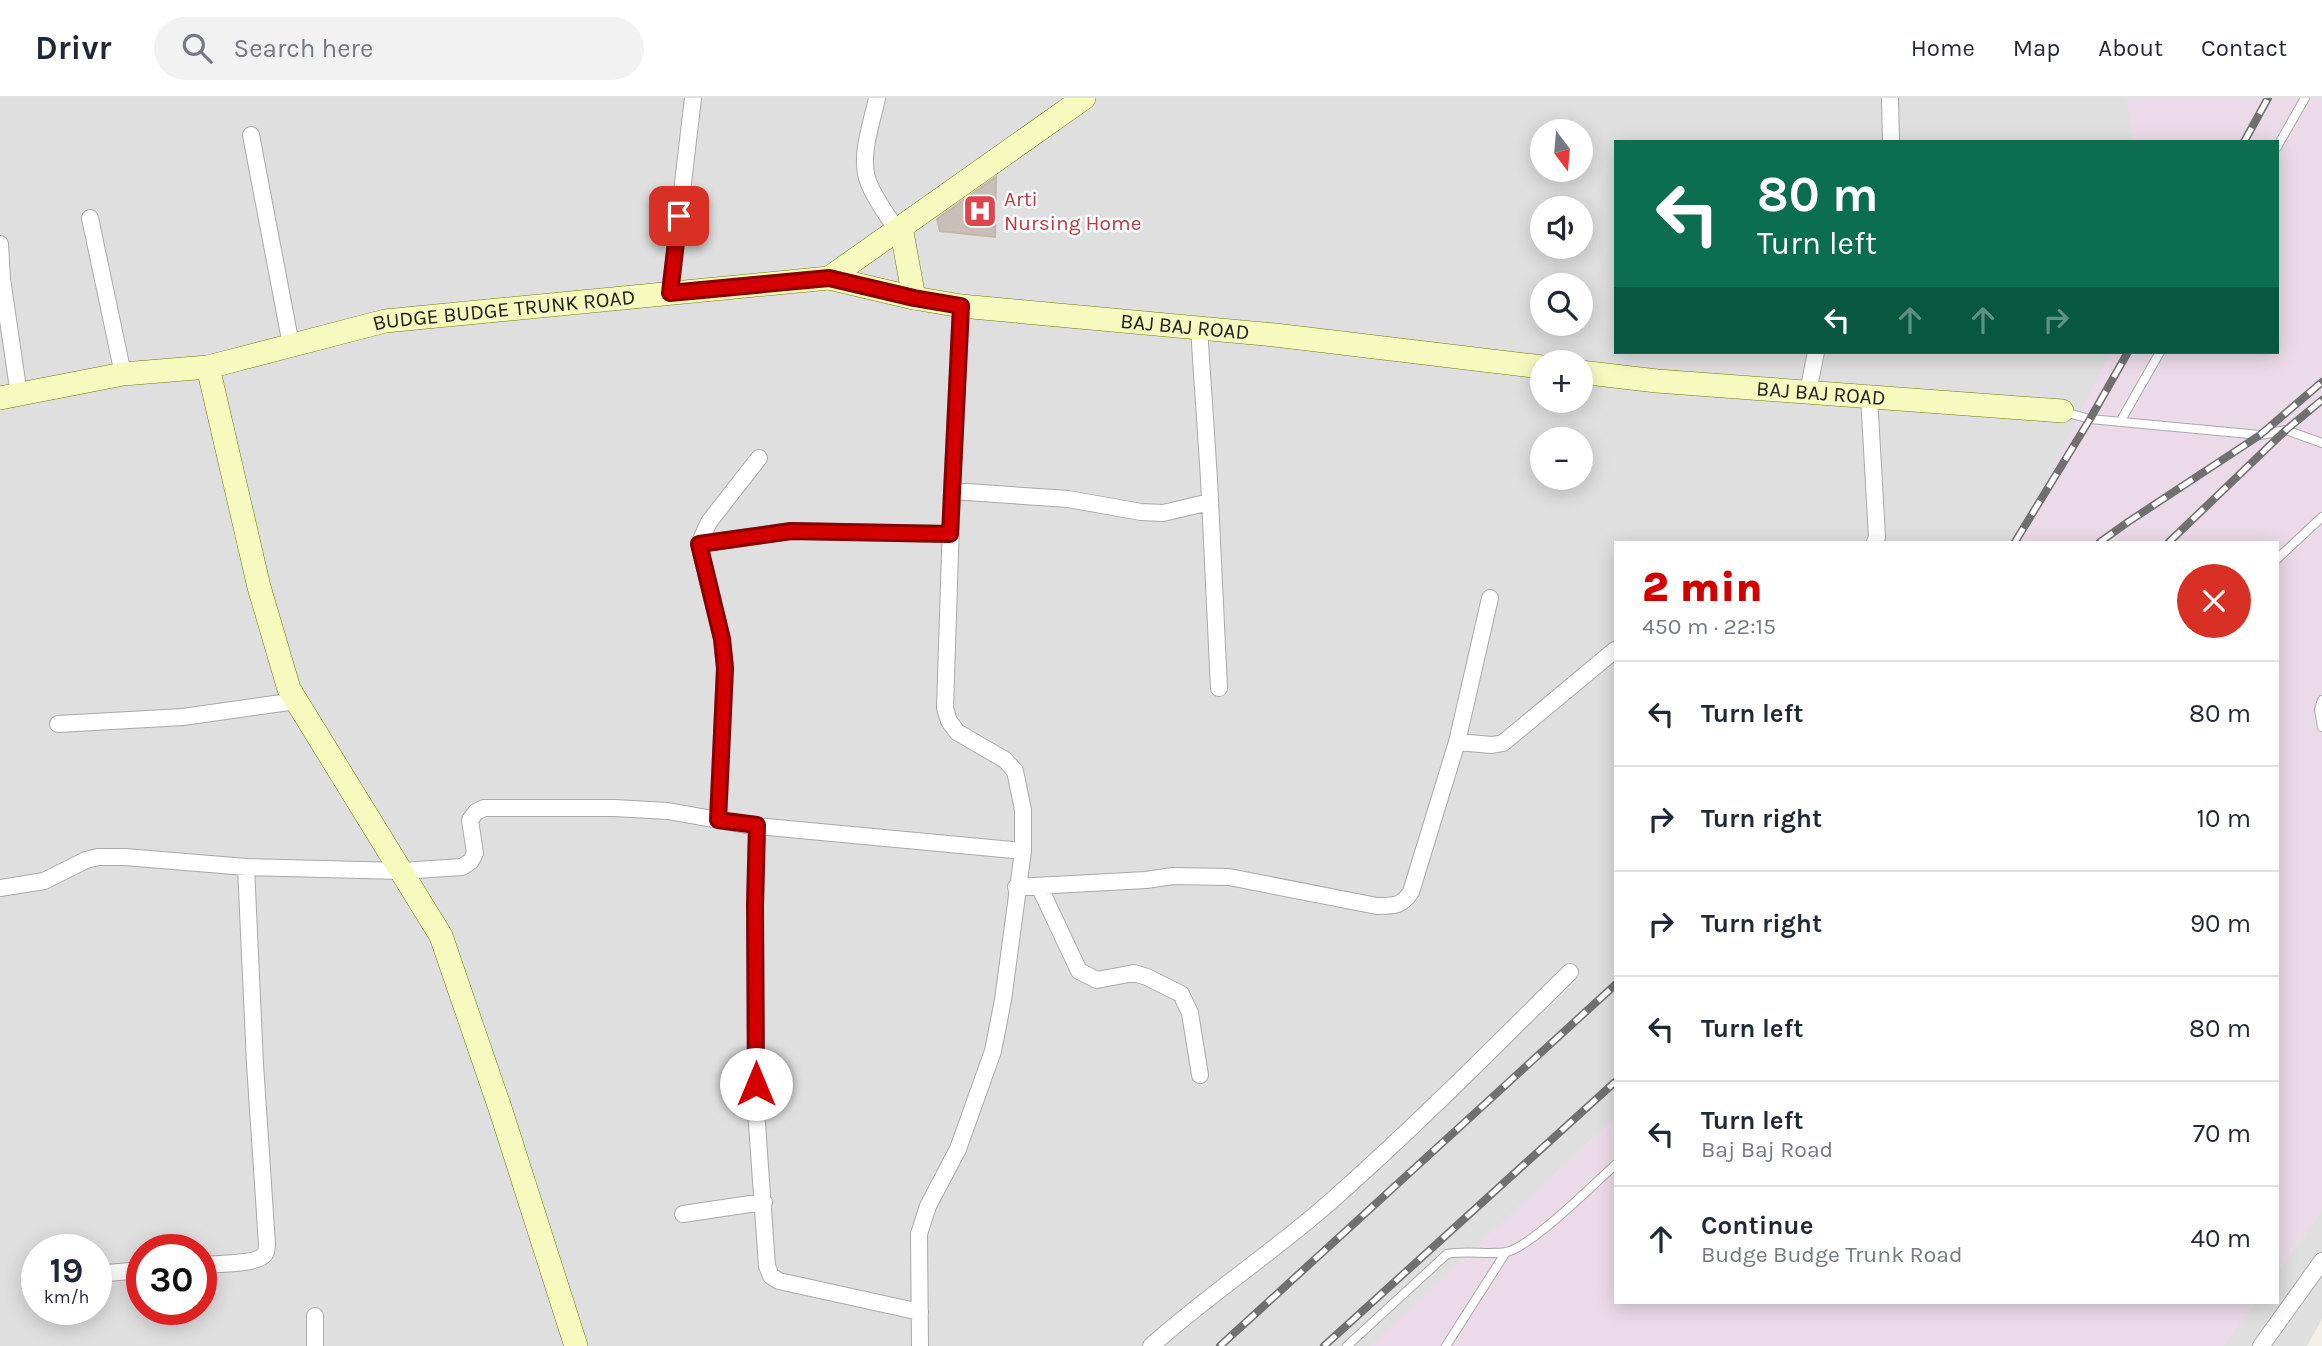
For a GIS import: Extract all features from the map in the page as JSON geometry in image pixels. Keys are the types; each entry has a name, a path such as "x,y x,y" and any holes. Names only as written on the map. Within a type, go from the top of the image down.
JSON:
{"main road":[{"name":"BUDGE BUDGE TRUNK ROAD","path":"10,396 123,374 208,367 385,321 829,278 1084,98"},
{"path":"899,229 914,298"},
{"name":"BAJ BAJ ROAD","path":"829,278 961,306 1199,328 1530,366"},
{"path":"208,367 259,587 289,689 441,936 501,1111 576,1346"},
{"name":"BAJ BAJ ROAD","path":"1593,374 1657,381 2062,411"}],"street":[{"path":"670,293 693,98"},
{"path":"877,98 866,148 866,174 869,184 899,229"},
{"path":"1890,98 1891,140"},
{"path":"251,135 291,345"},
{"path":"90,218 123,374"},
{"path":"0,244 10,396"},
{"path":"920,1346 919,1234 928,1206 958,1149 993,1051 1003,1000 1016,887 1023,851 1023,810 1015,771 1005,760 957,732 949,721 945,708 961,306"},
{"path":"1199,328 1219,688"},
{"path":"1808,392 1816,354"},
{"path":"1869,396 1875,541"},
{"path":"718,820 725,668 722,639 699,544 709,522 759,458"},
{"path":"952,491 1068,499 1141,512 1163,513 1210,502"},
{"path":"699,544 791,531 950,534"},
{"path":"1016,887 1146,880 1173,876 1229,877 1377,906 1396,906 1404,902 1411,892 1457,742 1490,598"},
{"path":"1457,742 1492,745 1503,743 1614,651"},
{"path":"58,724 183,717 296,701"},
{"path":"0,888 44,881 86,860 98,858 125,857 246,867 401,871 462,867 471,861 475,853 470,820 476,812 485,808 614,808 668,811 757,825 1023,851"},
{"path":"757,825 756,1110 767,1266 771,1276 779,1281 920,1312"},
{"path":"217,1264 249,1261 261,1258 266,1253 246,867"},
{"path":"1039,886 1079,971 1097,980 1134,973 1181,994 1190,1013 1200,1075"},
{"path":"1152,1346 1187,1314 1326,1205 1425,1116 1570,972"},
{"path":"683,1214 764,1202"},
{"path":"2261,1346 2322,1261"},
{"path":"314,1346 315,1316"}],"lane":[{"path":"2279,144 2305,98"},
{"path":"2120,422 2159,354"},
{"path":"2062,411 2090,419 2260,435 2286,430 2322,443"},
{"path":"2279,557 2322,517"},
{"path":"2322,700 2319,710 2322,727"},
{"path":"1347,1346 1447,1254 1506,1252 1526,1244 1614,1166"},
{"path":"1446,1346 1506,1252"}],"shaded area":[{"path":"0,98 2322,98 2322,1319 2307,1346 0,1346"},
{"path":"2127,98 2322,98 2322,1211 2279,1270 2279,541 2017,541 2109,354 2279,354 2279,140 2133,140"},
{"path":"1614,1118 1614,1304 2254,1304 2223,1346 1370,1346"}],"building":[{"path":"996,177 995,237 940,231 937,219"}],"railway":[{"path":"2245,140 2268,98"},
{"path":"2016,541 2127,354"},
{"path":"2101,541 2260,435 2322,382"},
{"path":"2170,541 2286,430 2322,400"},
{"path":"1220,1346 1614,986"},
{"path":"1324,1346 1614,1083"}],"place":[{"name":"Arti Nursing Home","path":"980,211"}],"route":[{"path":"679,216 670,293 829,278 961,306 950,534 791,531 699,544 715,604 725,668 718,820 757,825 756,1084"}]}
